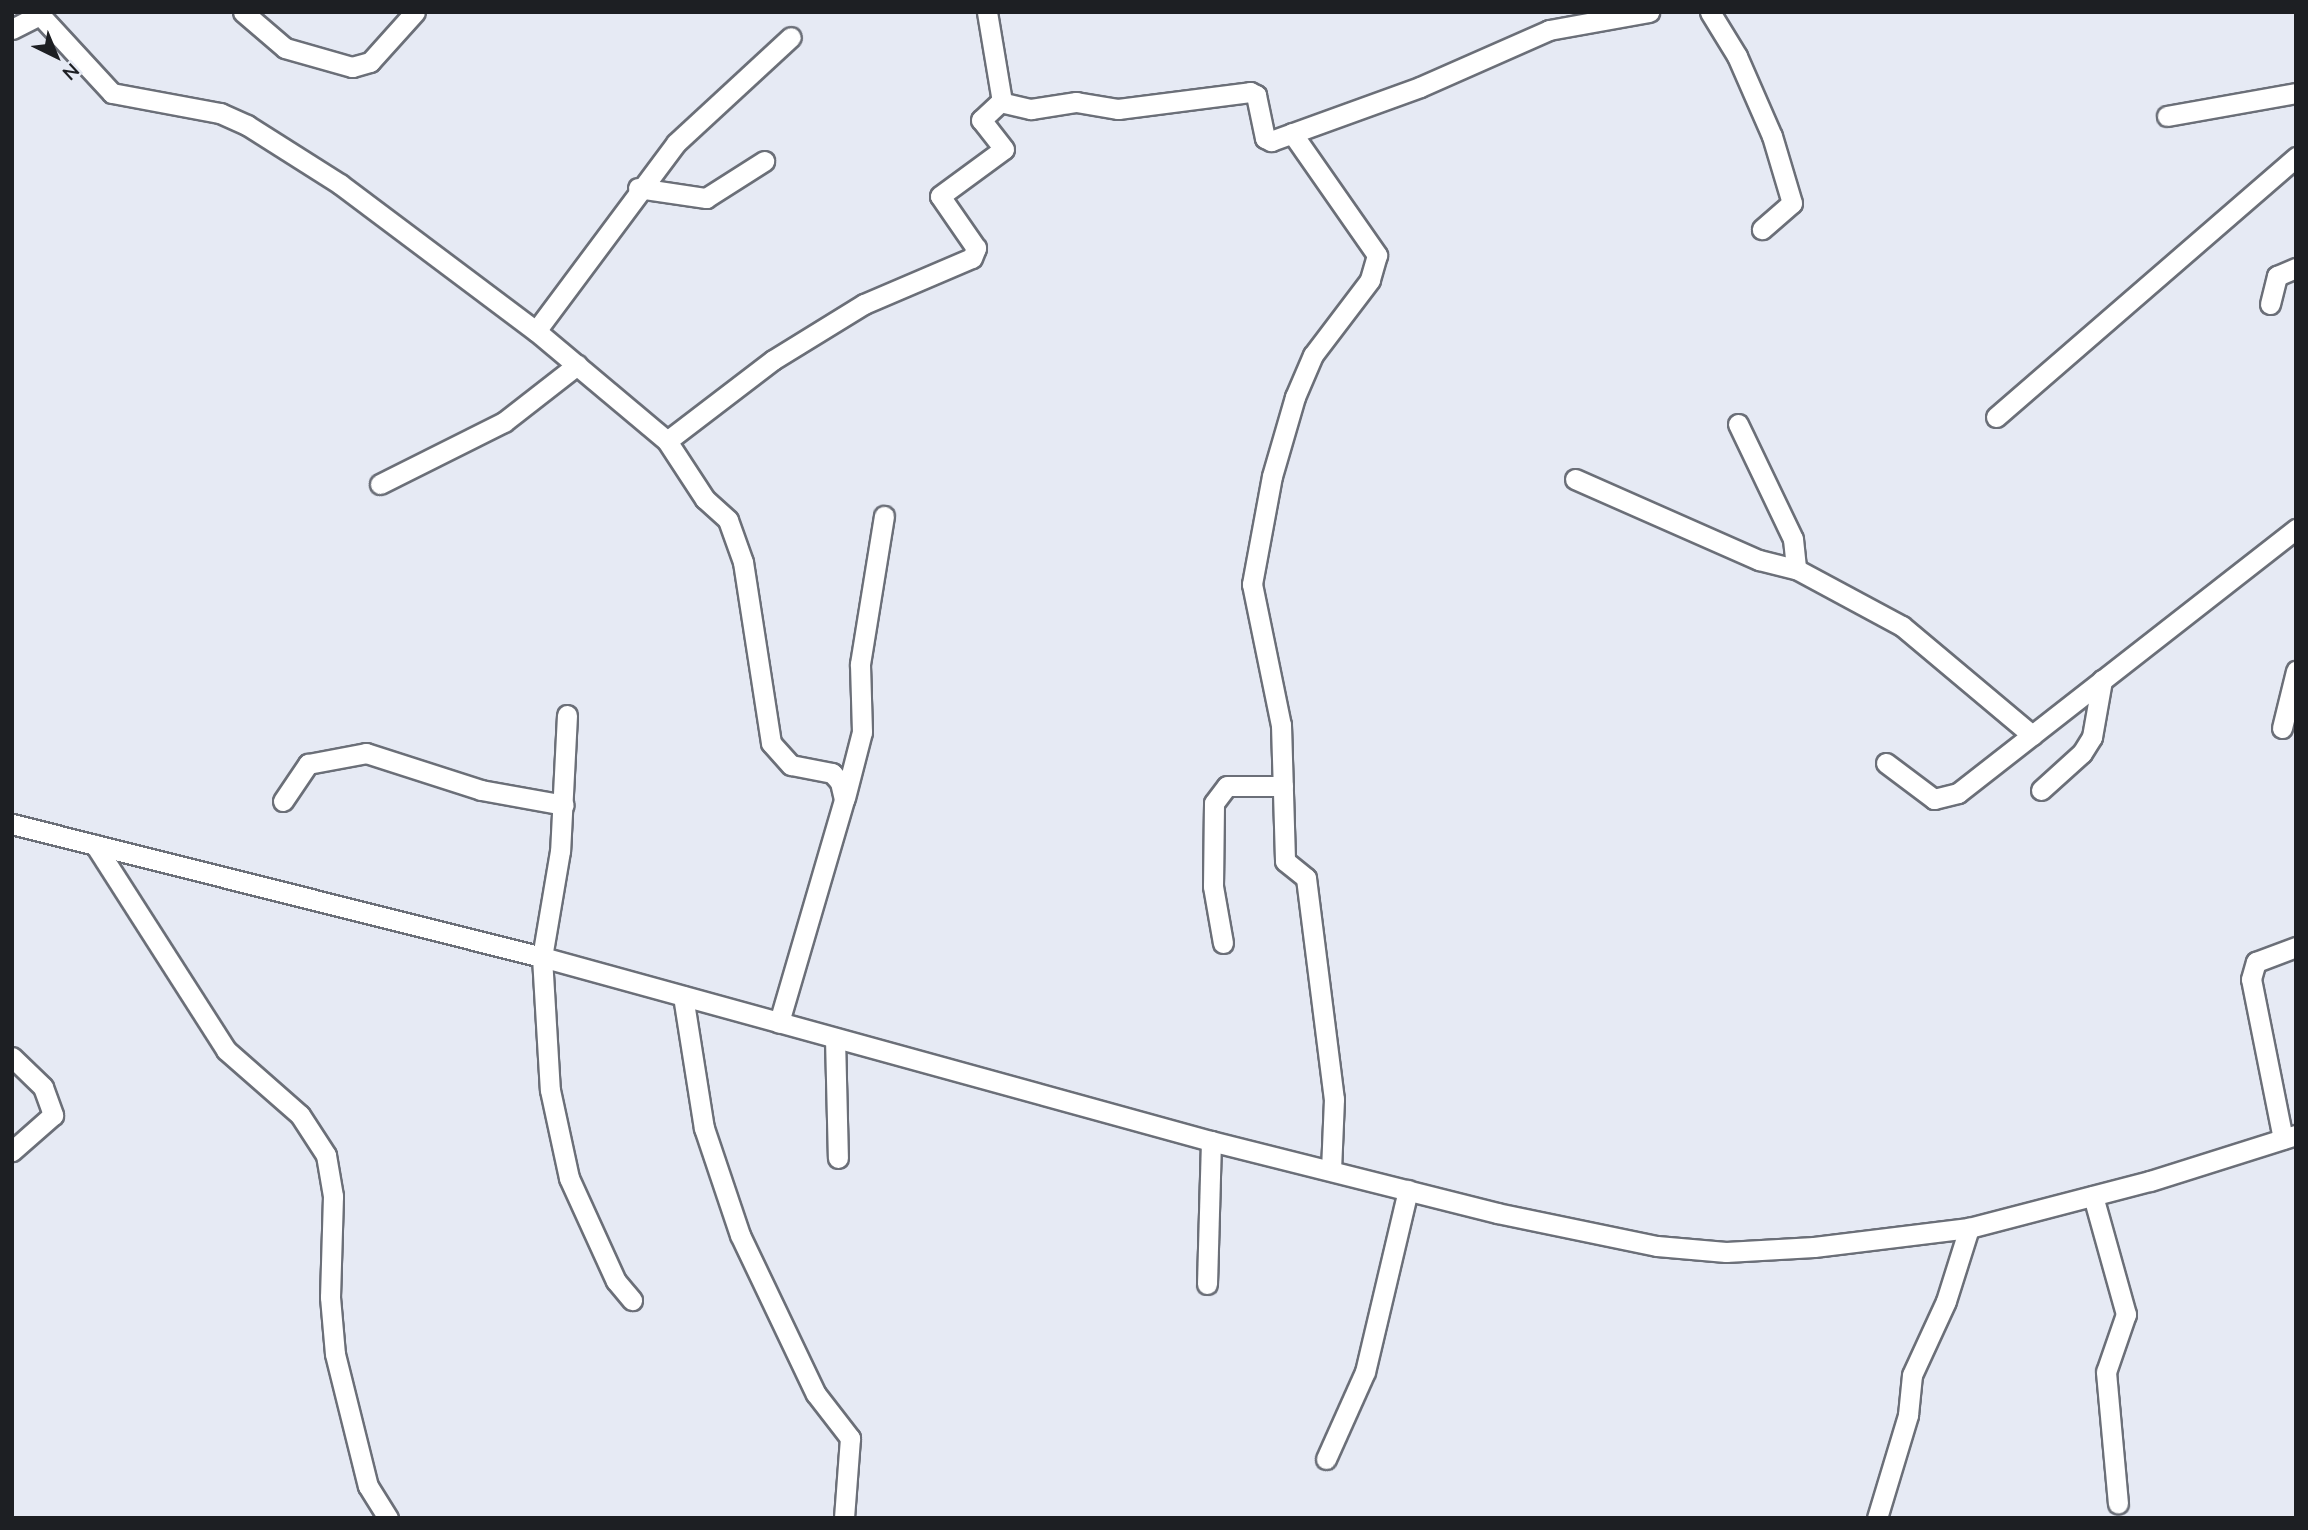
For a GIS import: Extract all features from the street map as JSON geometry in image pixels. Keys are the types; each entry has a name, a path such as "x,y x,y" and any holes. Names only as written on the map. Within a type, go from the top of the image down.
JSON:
{"street":[{"path":"243,12 285,48 352,67 370,62 415,12"},
{"path":"987,12 1002,102"},
{"path":"1002,102 1031,109 1076,102 1118,109 1250,92 1256,96 1265,138 1292,133 1420,87 1549,30 1649,12"},
{"path":"1710,12 1737,56 1772,136 1792,202 1762,229"},
{"path":"12,29 35,15 55,19 112,93 220,113 247,125 340,184 536,331 667,441 705,499 728,520 739,552 771,743 791,765 832,773 844,800"},
{"path":"536,331 638,188 676,143 791,37"},
{"path":"2167,116 2296,93"},
{"path":"667,441 773,360 864,304 972,258 976,248 940,203 940,196 1004,149 981,120 1002,102"},
{"path":"1292,133 1377,255 1377,267 1313,355 1295,397 1252,575 1281,725 1285,861 1306,878 1334,1099 1331,1170"},
{"path":"1996,417 2296,157"},
{"path":"638,188 706,198 764,161"},
{"path":"2270,304 2277,276 2296,268"},
{"path":"380,484 504,422 577,365"},
{"path":"1738,424 1793,539 1796,569"},
{"path":"1575,479 1759,561 1796,569 1902,626 2032,735"},
{"path":"779,1023 862,732 860,664 884,516"},
{"path":"1886,763 1934,799 1946,799 2296,529"},
{"path":"2282,728 2296,671"},
{"path":"2040,790 2082,754 2092,737 2102,680"},
{"path":"567,715 564,804 542,957 559,1149 607,1264 632,1300"},
{"path":"283,802 308,764 366,753 481,790 564,804"},
{"path":"1223,943 1213,886 1214,803 1227,786 1283,786"},
{"path":"12,824 542,957 1211,1141 1586,1232 1727,1252 1969,1227 2093,1196 2289,1137 2251,979 2256,962 2296,947"},
{"path":"95,845 226,1050 300,1115 326,1155 333,1196 330,1297 335,1354 368,1486 388,1518"},
{"path":"683,996 704,1128 740,1236 816,1394 850,1438 844,1518"},
{"path":"835,1038 838,1158"},
{"path":"12,1057 43,1087 53,1115 12,1151"},
{"path":"1207,1284 1211,1141"},
{"path":"1326,1459 1365,1372 1408,1190"},
{"path":"2093,1196 2126,1314 2126,1328 2106,1372 2118,1503"},
{"path":"1877,1518 1908,1415 1912,1375 1946,1301 1969,1227"}]}
